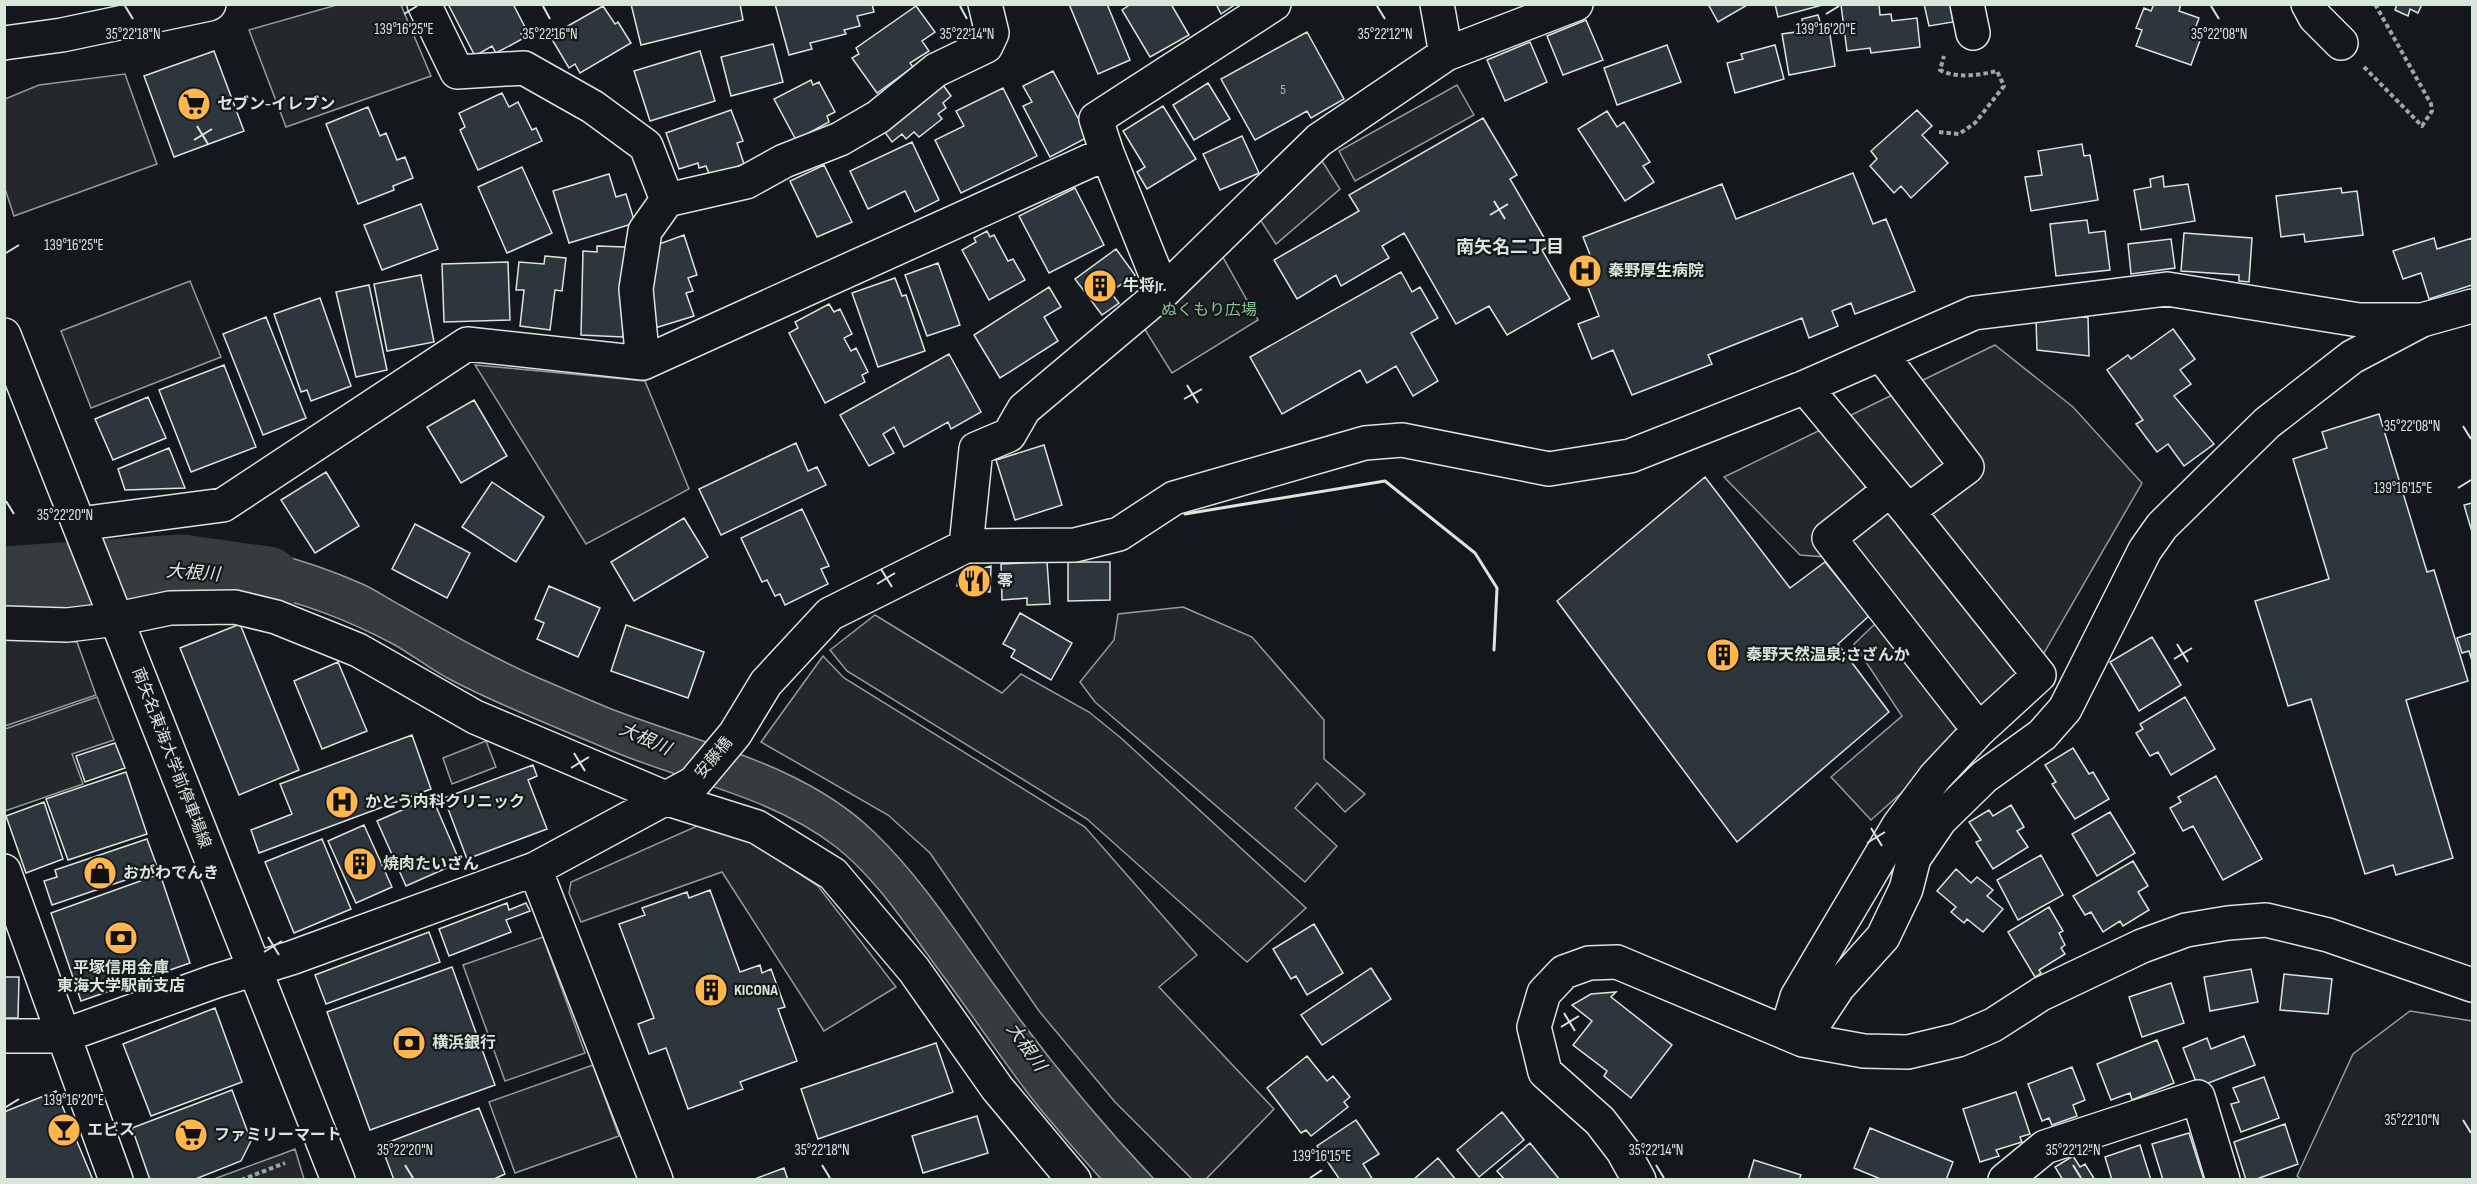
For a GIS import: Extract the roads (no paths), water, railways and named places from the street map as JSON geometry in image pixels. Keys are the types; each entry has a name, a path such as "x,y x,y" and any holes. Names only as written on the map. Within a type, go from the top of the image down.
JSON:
{"street":[{"path":"4,43 62,35 209,4"},
{"path":"424,4 457,72 524,68 593,107 646,146 667,200"},
{"path":"643,363 636,289 645,231 667,200 746,182 784,161 840,140 878,117 936,70 986,46 992,33 986,4"},
{"path":"1163,292 1107,153 1096,119 1274,4"},
{"path":"1437,4 1446,54"},
{"path":"1576,4 1446,54 1319,140 1163,292 1024,409 1009,435 976,449 966,546 1075,545 1119,534 1174,498 1365,443 1402,440 1549,469 1630,456 1805,387 1974,313 2167,290 2359,320 2422,320"},
{"path":"2308,4 2315,17 2341,43"},
{"path":"81,530 223,505 467,344 643,363 1107,153"},
{"path":"1794,1036 1883,937 1906,889 1914,858 1940,820 1984,777 2042,735 2065,709 2145,550 2162,526 2267,423 2352,357 2422,320 2472,306"},
{"name":"南矢名東海大学前停車場線","path":"4,335 338,1179"},
{"path":"1881,354 1968,467 1828,538 1979,730"},
{"path":"1794,1036 1797,997 1899,825 1935,777 1979,730 2039,675 1805,387"},
{"name":"安藤橋","path":"681,791 735,734 766,682 830,614 966,546"},
{"path":"4,623 67,625 115,614 170,608 235,607 276,617 357,650 475,717 681,791 757,827 833,874 914,970 998,1088 1074,1179"},
{"path":"4,1035 63,1036 255,969 535,868 681,791"},
{"path":"535,868 656,1179"},
{"path":"4,871 116,1179"},
{"path":"1639,1179 1623,1151 1600,1121 1545,1072 1534,1027 1544,993 1564,972 1589,963 1617,962 1794,1036 1864,1051 1908,1052 1958,1040 1993,1025 2041,994 2142,946 2186,930 2228,923 2266,920 2328,935 2472,986"},
{"path":"2005,1179 2045,1148 2198,1097 2223,1179"}],"water":[{"path":"185,540 228,544 274,553 340,575 371,588 523,671 614,710 751,758 816,789 846,809 893,851 942,912 1021,1022 1095,1114 1154,1179 1101,1179 1029,1094 905,923 866,875 836,847 784,815 756,802 640,762 511,708 436,672 393,644 369,632 293,602 241,590 187,585 184,576 152,562 83,574 43,591 5,594 4,556 20,557"}],"waterway":[{"name":"大根川","path":"4,581 181,569 267,581"}],"place":[{"name":"セブン-イレブン","path":"194,104"},
{"name":"秦野厚生病院","path":"1585,271"},
{"name":"牛将Jr.","path":"1100,286"},
{"name":"零","path":"974,581"},
{"name":"秦野天然温泉;さざんか","path":"1723,655"},
{"name":"かとう内科クリニック","path":"342,802"},
{"name":"焼肉たいざん","path":"360,864"},
{"name":"おがわでんき","path":"100,873"},
{"name":"平塚信用金庫 東海大学駅前支店","path":"121,938"},
{"name":"KICONA","path":"711,990"},
{"name":"横浜銀行","path":"409,1043"},
{"name":"エビス","path":"64,1130"},
{"name":"ファミリーマート","path":"191,1135"}],"district":[{"name":"南矢名二丁目","path":"1510,247"}],"park label":[{"name":"ぬくもり広場","path":"1209,310"}]}
